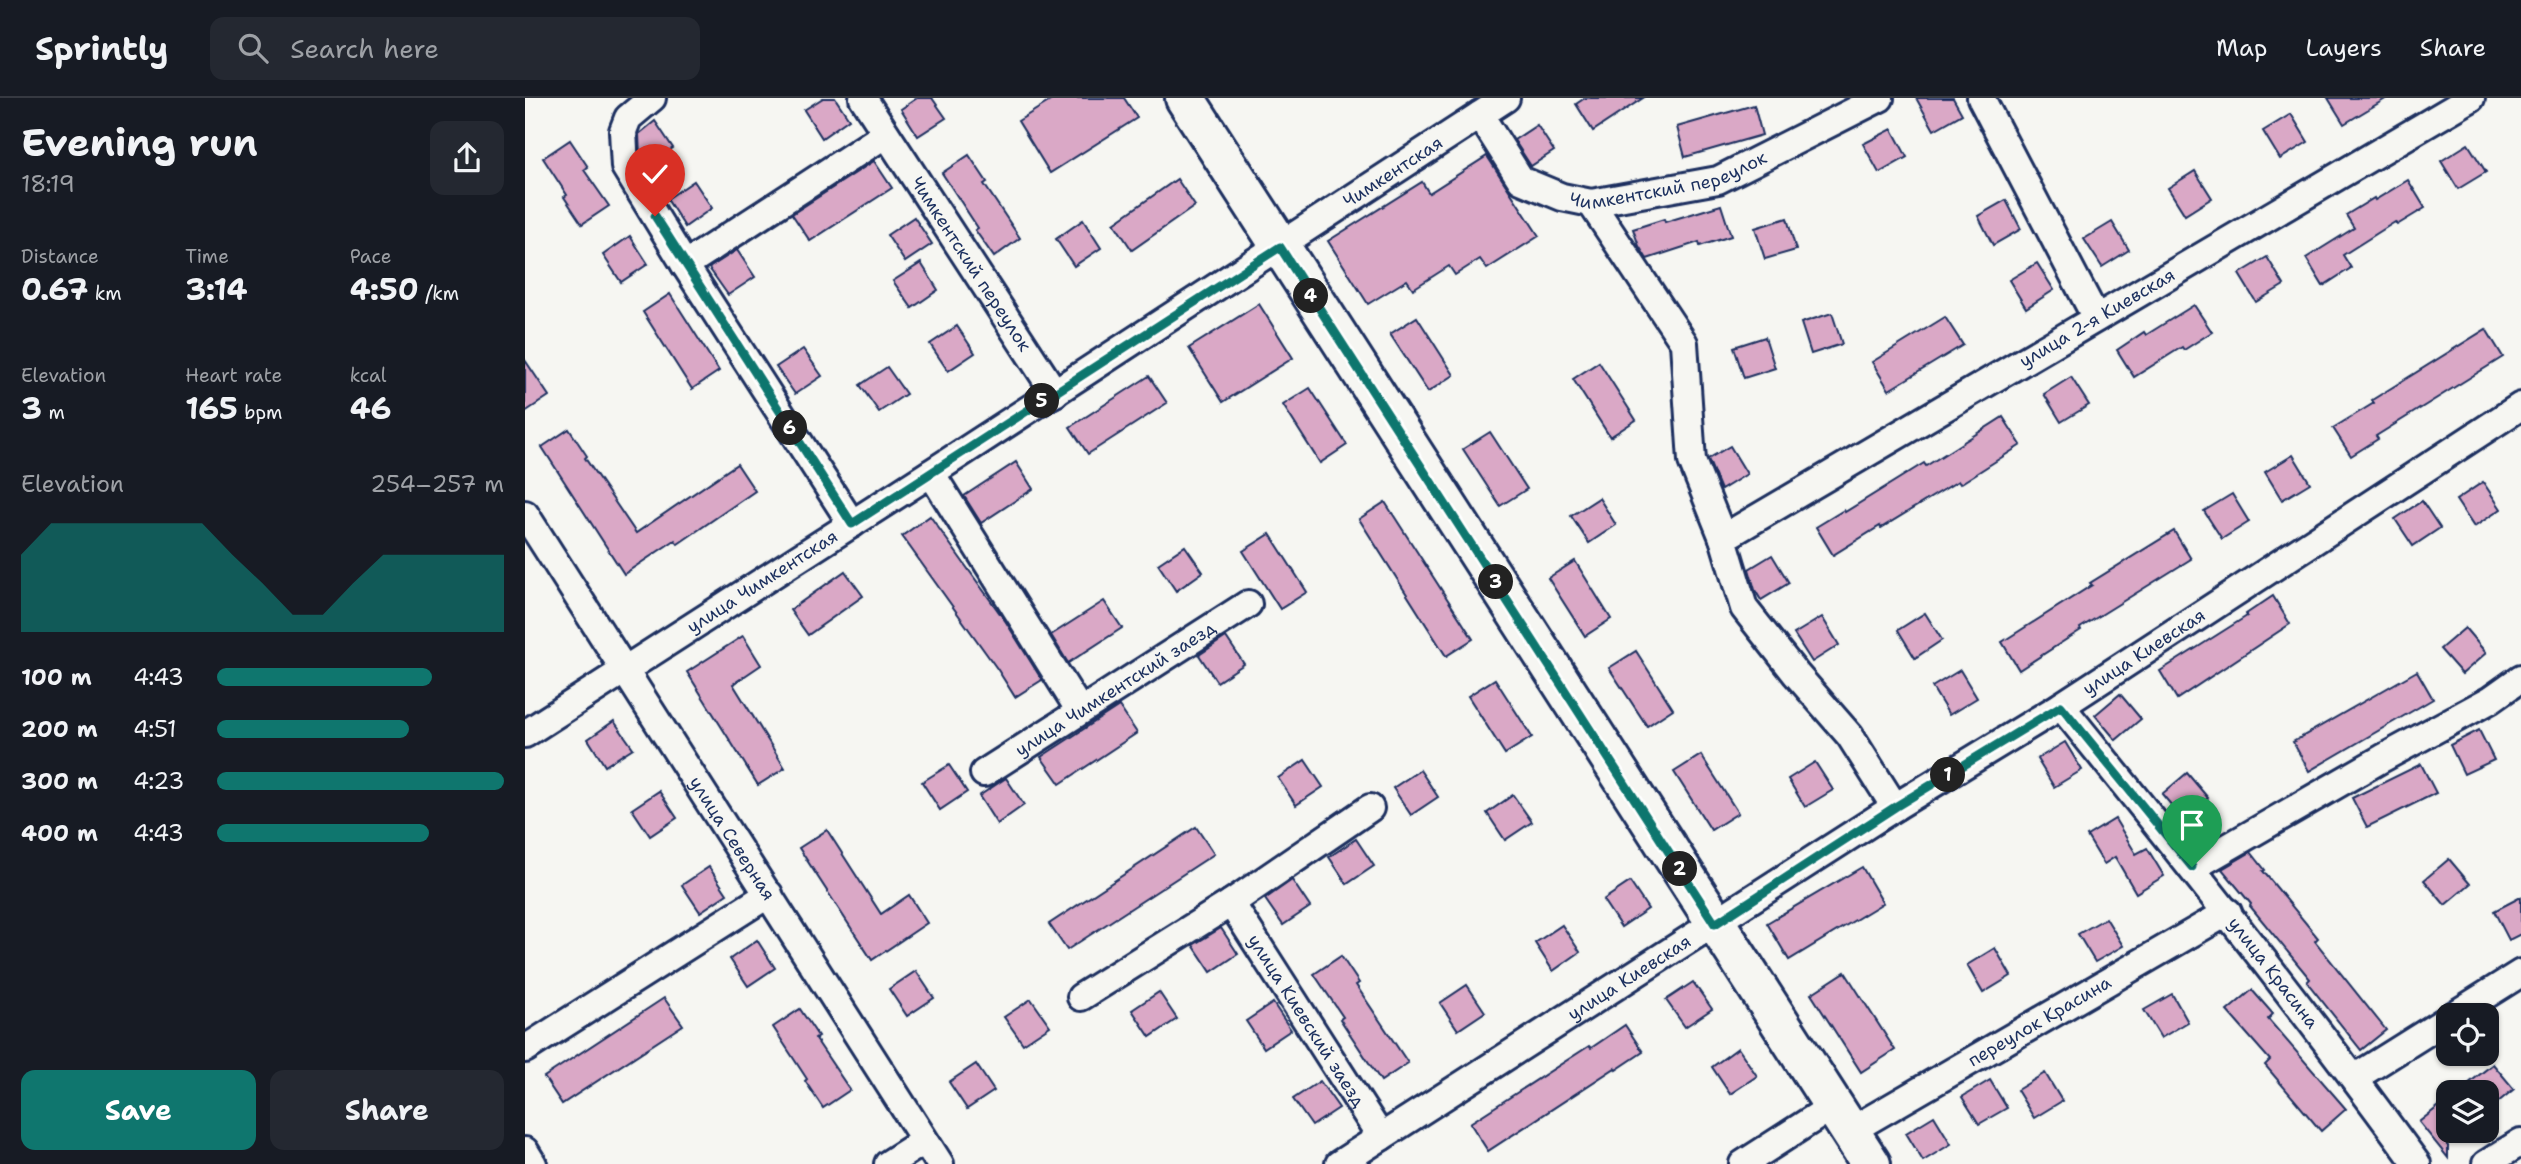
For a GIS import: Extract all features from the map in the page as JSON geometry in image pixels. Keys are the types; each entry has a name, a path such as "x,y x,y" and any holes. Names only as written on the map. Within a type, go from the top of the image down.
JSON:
{"street":[{"path":"652,98 628,118 625,125 622,147 625,167 852,524"},
{"name":"Чимкентский переулок","path":"863,98 1055,393"},
{"path":"1185,98 1871,1164"},
{"name":"Чимкентская","path":"1280,247 1506,98"},
{"name":"Чимкентский переулок","path":"1480,116 1521,180 1562,197 1591,203 1717,180 1880,98"},
{"path":"1981,98 2096,318"},
{"name":"улица 2-я Киевская","path":"1723,538 2471,98"},
{"path":"685,265 886,134"},
{"path":"1591,203 1684,343 1692,461 1723,538 1744,608 1850,736 1895,807"},
{"name":"улица Чимкентская","path":"525,734 1280,247"},
{"name":"улица Киевская","path":"1339,1164 1895,807 2061,706 2521,406"},
{"path":"931,473 1080,711"},
{"name":"улица Северная","path":"525,514 940,1164"},
{"name":"улица Чимкентский заезд","path":"983,773 1248,604"},
{"path":"2192,867 2490,700 2521,678"},
{"name":"улица Красина","path":"2061,706 2228,912 2417,1164"},
{"path":"1081,998 1231,903 1370,808"},
{"path":"525,1049 769,894"},
{"name":"улица Киевский заезд","path":"1231,903 1381,1137"},
{"name":"переулок Красина","path":"1743,1164 1841,1118 2228,912"},
{"path":"2473,1003 2521,973"},
{"path":"2354,1078 2436,1026"},
{"path":"888,1164 925,1141"},
{"path":"2486,1164 2521,1142"},
{"path":"525,1151 533,1164"}],"building":[{"path":"823,98 835,98 849,119 822,138 804,110"},
{"path":"917,98 932,98 946,118 918,136 901,109"},
{"path":"1055,98 1124,98 1137,118 1050,173 1018,121"},
{"path":"1585,98 1643,98 1593,131 1576,104"},
{"path":"1916,98 1953,98 1962,114 1934,130"},
{"path":"2328,98 2387,98 2344,124"},
{"path":"1754,105 1762,135 1685,157 1677,127"},
{"path":"2291,114 2308,142 2280,159 2263,131"},
{"path":"655,121 673,148 646,166 640,157 639,134"},
{"path":"1537,125 1554,151 1531,166 1514,140"},
{"path":"1892,129 1907,157 1879,173 1863,144"},
{"path":"570,140 588,167 584,170 609,206 582,224 543,158"},
{"path":"2468,144 2486,172 2458,189 2441,161"},
{"path":"969,155 987,182 984,184 1020,238 994,257 942,173"},
{"path":"1487,156 1539,236 1487,269 1480,259 1455,275 1449,266 1413,289 1407,280 1368,304 1328,241 1422,182 1429,193"},
{"path":"874,161 892,188 810,241 792,214"},
{"path":"2195,171 2212,198 2185,215 2168,188"},
{"path":"1177,179 1195,206 1132,250 1114,223"},
{"path":"2408,180 2425,208 2397,225 2395,222 2343,255 2351,268 2323,286 2306,258 2354,228 2346,215"},
{"path":"694,181 712,208 685,227 667,199"},
{"path":"2006,200 2021,229 1993,245 1978,216"},
{"path":"1721,205 1731,236 1700,246 1699,242 1647,259 1639,246 1633,229"},
{"path":"914,217 932,244 905,262 887,235"},
{"path":"1787,218 1796,250 1765,259 1755,228"},
{"path":"1083,220 1101,248 1074,266 1056,239"},
{"path":"2112,222 2129,250 2102,267 2084,239"},
{"path":"630,236 648,264 621,282 603,255"},
{"path":"737,250 755,277 728,295 709,268"},
{"path":"2267,257 2284,285 2256,302 2239,274"},
{"path":"921,263 938,290 912,308 893,281"},
{"path":"2037,263 2054,290 2026,308 2009,280"},
{"path":"670,294 719,371 692,389 643,312"},
{"path":"1259,304 1293,358 1223,402 1189,348"},
{"path":"2194,305 2212,332 2134,377 2117,350"},
{"path":"1832,313 1842,344 1811,354 1801,323"},
{"path":"1417,317 1454,375 1428,392 1390,334"},
{"path":"1945,317 1963,345 1889,390 1872,362"},
{"path":"957,326 975,353 948,371 930,344"},
{"path":"2486,329 2503,357 2376,436 2378,439 2351,456 2333,428 2374,403 2372,400"},
{"path":"1765,337 1775,368 1744,378 1734,347"},
{"path":"803,349 822,376 795,394 776,367"},
{"path":"525,360 549,396 525,412"},
{"path":"1599,362 1636,420 1610,437 1573,379"},
{"path":"887,367 906,394 879,412 860,385"},
{"path":"1149,376 1167,403 1088,454 1070,427"},
{"path":"2071,377 2089,405 2061,422 2044,394"},
{"path":"1310,388 1347,445 1320,463 1283,405"},
{"path":"2003,417 2021,445 1960,484 1958,481 1833,555 1816,527 1924,463 1926,466"},
{"path":"569,429 587,456 585,458 636,533 737,464 755,491 678,544 675,540 624,574 542,447"},
{"path":"1490,432 1527,489 1500,506 1463,449"},
{"path":"1730,446 1747,474 1721,490 1708,459"},
{"path":"2293,455 2310,483 2282,500 2265,472"},
{"path":"1016,462 1033,489 981,523 964,496"},
{"path":"2483,482 2501,509 2474,527 2456,500"},
{"path":"2232,494 2249,522 2222,539 2204,511"},
{"path":"1599,498 1616,525 1589,543 1571,516"},
{"path":"2422,501 2440,528 2413,546 2395,519"},
{"path":"1385,502 1473,639 1446,656 1359,519"},
{"path":"930,516 1006,622 1042,680 1015,697 902,536"},
{"path":"2174,531 2191,559 2080,628 2081,630 2019,670 2002,642"},
{"path":"1270,534 1307,592 1280,609 1243,551"},
{"path":"1185,546 1203,572 1176,591 1158,564"},
{"path":"1772,555 1789,583 1761,600 1749,569"},
{"path":"1575,561 1611,619 1585,636 1548,578"},
{"path":"845,571 863,596 808,635 790,610"},
{"path":"2273,596 2290,624 2177,699 2160,671 2247,616 2246,614"},
{"path":"1104,601 1122,628 1068,663 1051,635"},
{"path":"1925,613 1942,640 1915,658 1898,630"},
{"path":"1822,617 1839,645 1812,662 1794,634"},
{"path":"2465,628 2486,653 2462,674 2440,649"},
{"path":"743,636 761,665 733,684 785,768 758,785 687,672"},
{"path":"1226,637 1244,664 1217,682 1199,655"},
{"path":"1636,651 1673,709 1647,726 1609,668"},
{"path":"1960,670 1977,698 1949,715 1932,687"},
{"path":"2417,671 2433,699 2309,771 2293,742"},
{"path":"1495,679 1532,737 1505,754 1468,696"},
{"path":"2120,694 2141,719 2116,740 2095,715"},
{"path":"1119,706 1137,733 1060,784 1041,757"},
{"path":"614,721 633,748 605,766 588,739"},
{"path":"2479,730 2494,760 2464,774 2450,745"},
{"path":"2065,742 2082,770 2054,787 2037,759"},
{"path":"1701,755 1738,813 1711,830 1674,772"},
{"path":"1305,760 1323,787 1296,805 1278,778"},
{"path":"1815,762 1833,790 1805,807 1788,779"},
{"path":"2421,764 2436,793 2367,827 2352,798"},
{"path":"949,765 967,792 940,810 922,782"},
{"path":"1420,770 1438,797 1411,815 1393,788"},
{"path":"2187,773 2208,798 2183,819 2162,794"},
{"path":"1006,778 1024,805 997,824 979,796"},
{"path":"659,791 677,818 650,836 632,809"},
{"path":"1513,795 1532,822 1505,840 1487,813"},
{"path":"2115,819 2136,854 2147,848 2164,876 2136,893 2115,857 2104,864 2087,836"},
{"path":"1196,827 1214,854 1067,950 1049,924"},
{"path":"827,830 881,914 909,895 927,923 872,960 799,848"},
{"path":"1356,839 1374,866 1347,884 1329,857"},
{"path":"2251,852 2265,870 2263,871 2318,938 2315,941 2386,1030 2361,1050 2307,982 2310,979 2222,869"},
{"path":"2449,859 2470,884 2445,905 2424,880"},
{"path":"709,867 727,894 700,912 682,885"},
{"path":"1862,867 1883,903 1789,960 1767,923"},
{"path":"1292,880 1310,907 1283,925 1265,899"},
{"path":"1630,882 1648,909 1621,927 1603,900"},
{"path":"2521,897 2521,934 2509,940 2494,911"},
{"path":"2106,918 2123,946 2095,962 2078,934"},
{"path":"1562,925 1580,952 1553,971 1535,943"},
{"path":"1221,928 1238,954 1211,972 1193,945"},
{"path":"757,940 775,968 748,986 730,959"},
{"path":"1995,948 2011,976 1983,993 1967,965"},
{"path":"1341,956 1359,983 1356,985 1408,1063 1381,1081 1314,974"},
{"path":"916,971 934,998 907,1016 889,989"},
{"path":"1845,972 1895,1050 1861,1072 1811,994"},
{"path":"1693,982 1712,1009 1685,1027 1666,1000"},
{"path":"1467,985 1485,1012 1458,1030 1440,1003"},
{"path":"2252,990 2273,1014 2268,1019 2346,1109 2321,1131 2265,1065 2270,1060 2227,1011"},
{"path":"1159,992 1177,1019 1150,1037 1132,1010"},
{"path":"2172,994 2188,1022 2161,1038 2144,1010"},
{"path":"664,998 683,1025 562,1104 544,1077"},
{"path":"1031,999 1050,1026 1023,1044 1004,1017"},
{"path":"1273,1003 1291,1030 1264,1048 1246,1021"},
{"path":"800,1009 818,1036 815,1038 850,1090 823,1108 773,1027"},
{"path":"1625,1025 1643,1052 1488,1151 1470,1123"},
{"path":"1738,1048 1757,1076 1730,1094 1712,1067"},
{"path":"976,1064 994,1091 967,1109 949,1082"},
{"path":"2490,1066 2495,1066 2514,1089 2499,1101 2499,1080 2473,1080"},
{"path":"2045,1073 2062,1101 2034,1118 2017,1090"},
{"path":"1990,1080 2007,1108 1979,1124 1962,1097"},
{"path":"1320,1081 1339,1108 1312,1126 1293,1099"},
{"path":"2436,1109 2436,1143 2448,1143 2448,1158 2419,1122"},
{"path":"1934,1116 1951,1144 1923,1161 1906,1133"}],"route":[{"path":"655,216 852,524 1280,247 1715,924 1895,807 2061,706 2192,867"}]}
